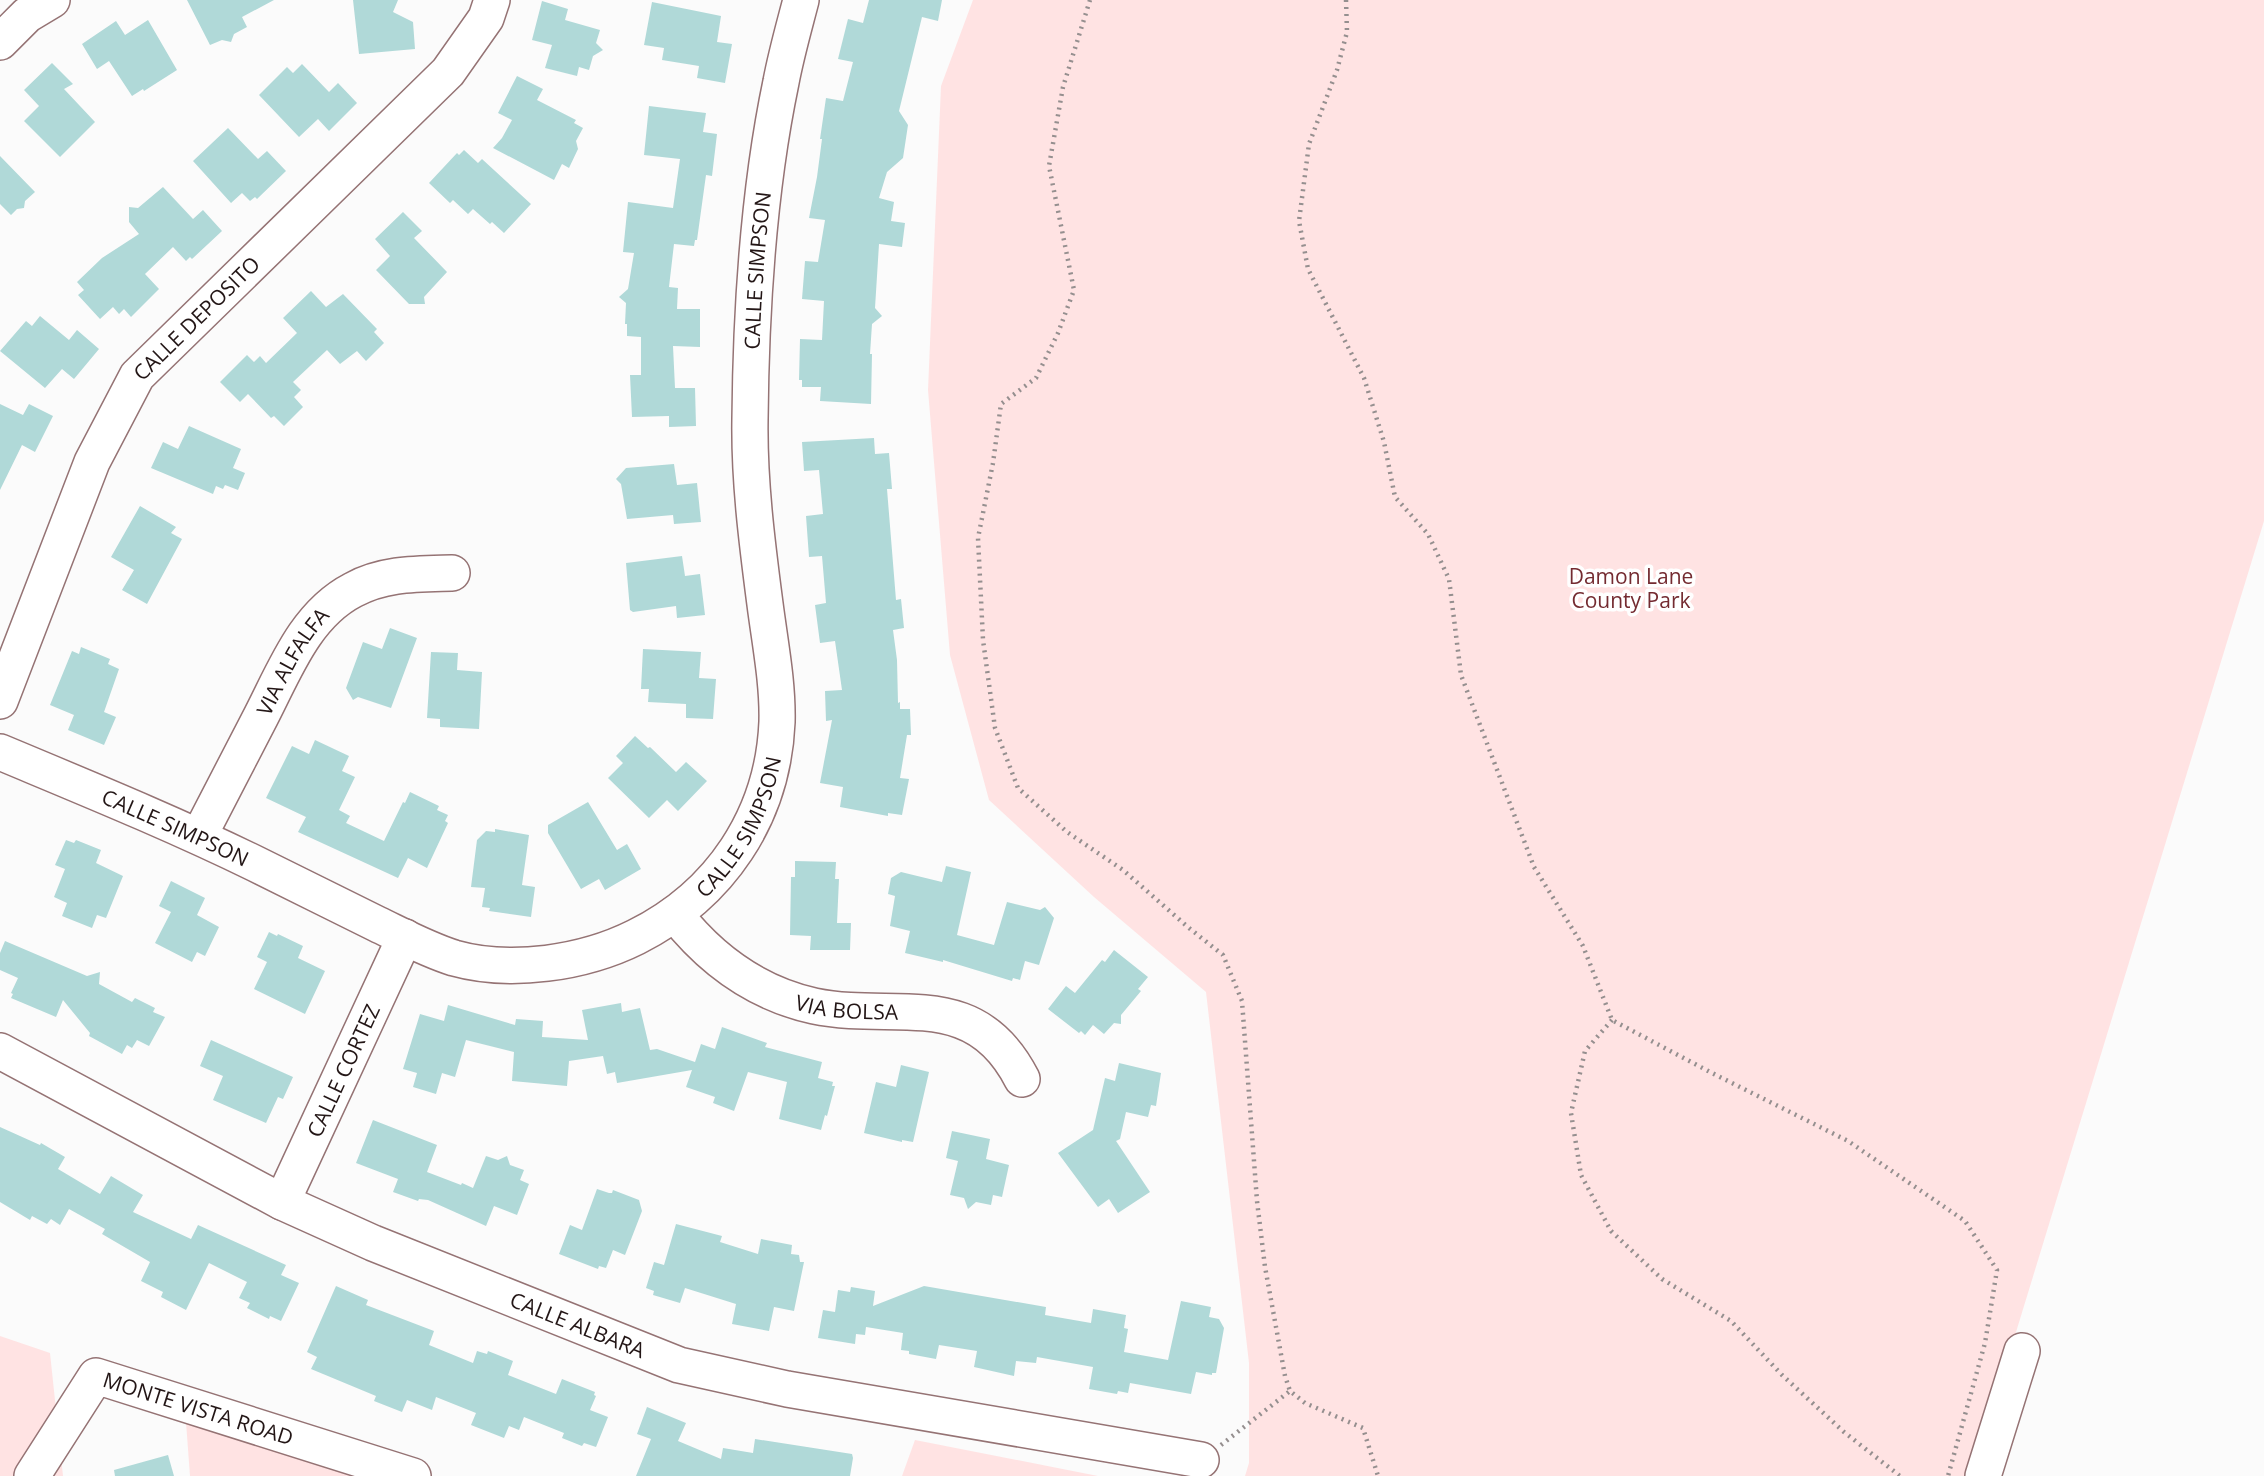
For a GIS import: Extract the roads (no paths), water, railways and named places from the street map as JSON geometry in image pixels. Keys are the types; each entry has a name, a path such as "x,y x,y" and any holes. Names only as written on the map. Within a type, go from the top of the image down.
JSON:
{"street":[{"path":"0,42 27,16 52,0"},
{"name":"CALLE DEPOSITO","path":"0,701 92,462 137,376 448,72 486,18 492,0"},
{"name":"CALLE SIMPSON","path":"0,752 199,836 405,937 455,958 511,965 577,958 624,943 650,930 698,895 719,874 735,852 760,804 774,752 777,698 756,538 750,422 756,272 764,193 780,83 801,0"},
{"name":"VIA ALFALFA","path":"199,836 299,643 322,613 352,590 384,578 401,574 452,573"},
{"name":"VIA BOLSA","path":"675,914 707,950 746,980 768,991 791,1000 840,1010 949,1016 974,1026 995,1042 1006,1053 1022,1079"},
{"name":"CALLE CORTEZ","path":"282,1202 405,937"},
{"name":"CALLE ALBARA","path":"0,1051 282,1202 373,1243 679,1365 787,1389 1202,1460"},
{"path":"1983,1476 2022,1351"},
{"name":"MONTE VISTA ROAD","path":"32,1476 96,1376 413,1476"}],"park label":[{"name":"Damon Lane County Park","path":"1631,588"}]}
